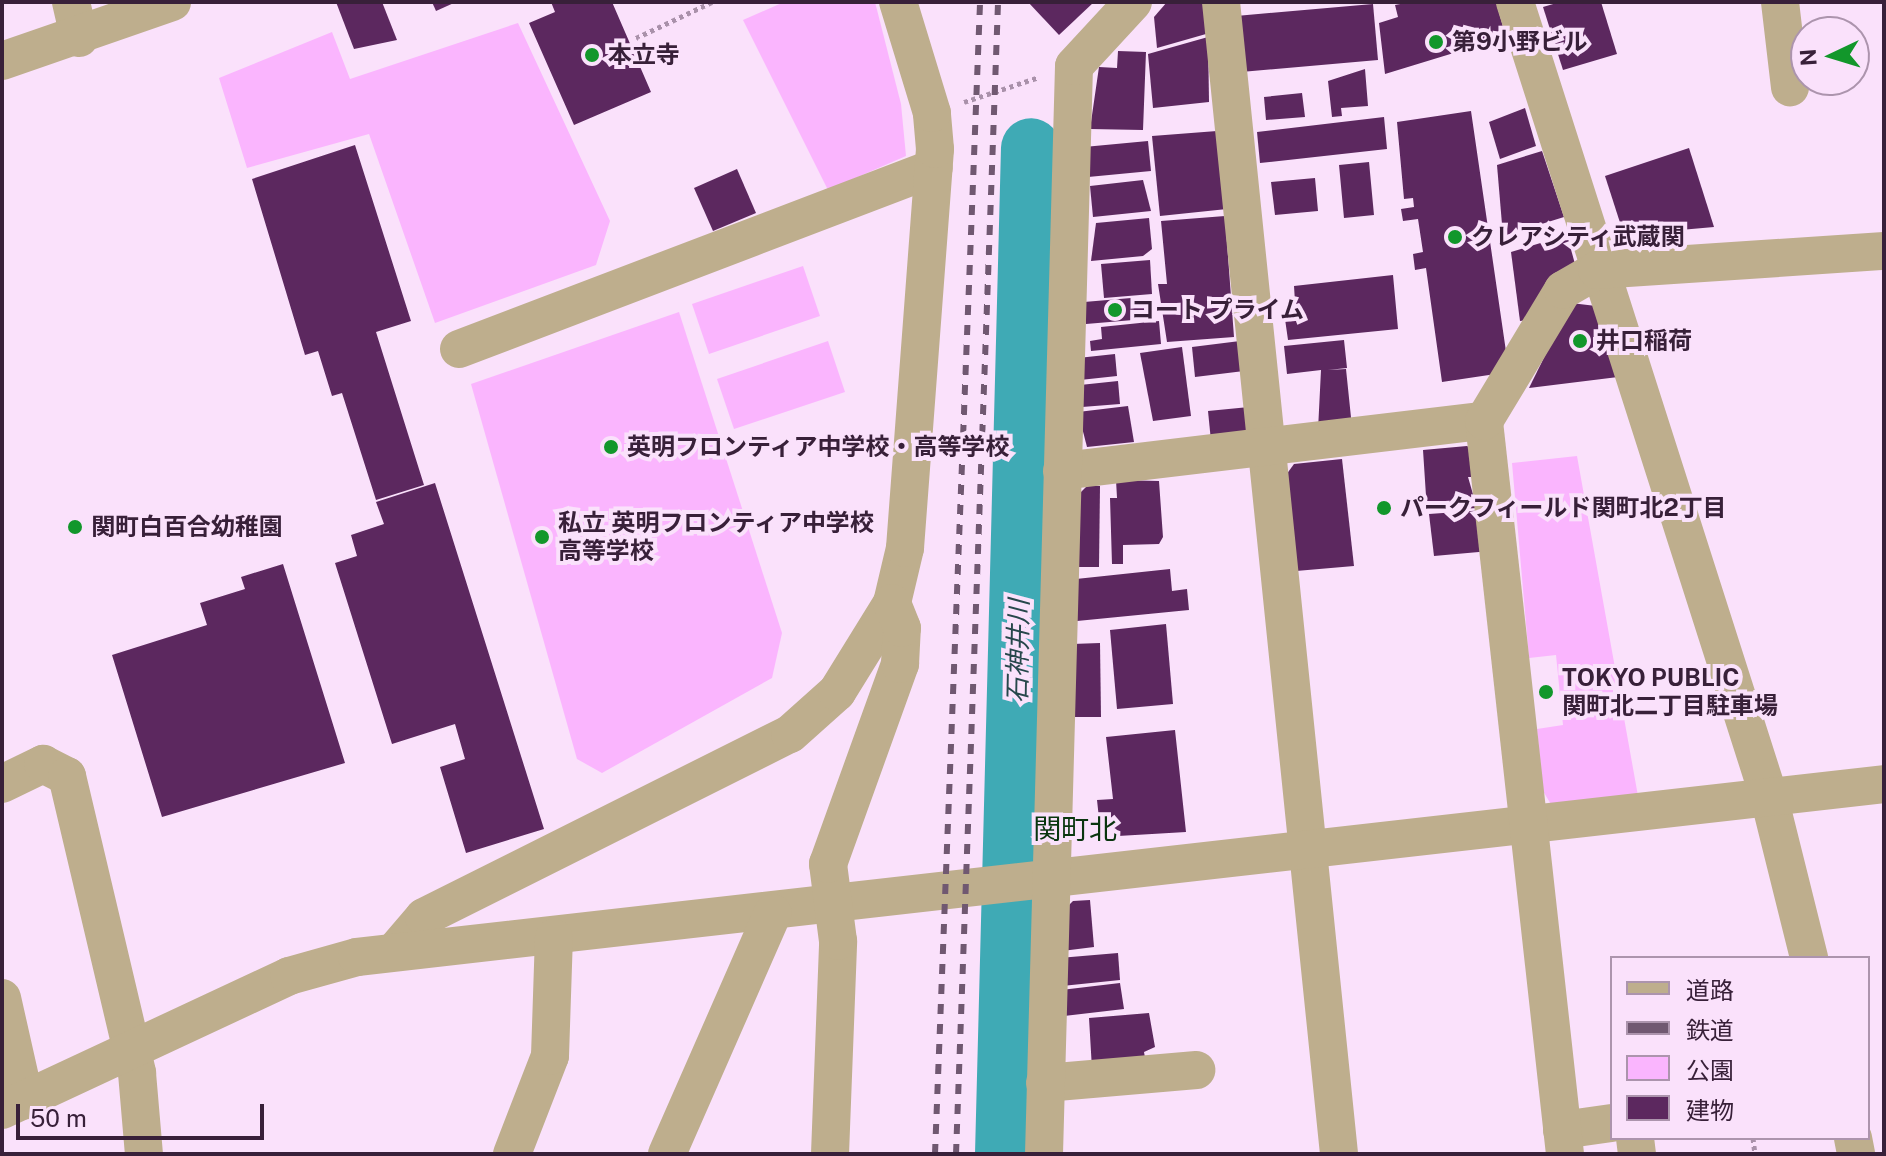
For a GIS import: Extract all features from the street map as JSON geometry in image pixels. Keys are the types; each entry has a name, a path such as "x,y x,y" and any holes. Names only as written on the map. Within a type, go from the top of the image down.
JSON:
{"street":[{"path":"2,61 75,20 172,2"},
{"path":"394,952 424,917 790,734 837,692 892,603 905,548 934,168 932,113 898,2"},
{"path":"1044,1154 1043,882 1077,60 1133,2"},
{"path":"1221,2 1339,1154"},
{"path":"1515,2 1597,270 1769,797 1809,956"},
{"path":"1780,2 1790,87"},
{"path":"459,349 934,168"},
{"path":"1610,1124 1564,1142 1484,421 1563,290 1597,270 1884,251"},
{"path":"1062,471 1484,421"},
{"path":"830,1154 835,906 828,864 833,838 900,664 902,628 892,603"},
{"path":"2,784 43,764 67,776 131,1050 144,1154"},
{"path":"2,998 14,1105 289,976 394,952 554,938 966,893 1884,784"},
{"path":"667,1154 773,913"},
{"path":"512,1154 550,1056 554,938"},
{"path":"1045,1083 1196,1070"},
{"path":"1871,1154 1884,1152"}],"path":[{"path":"636,38 712,2"},
{"path":"932,113 1077,60"}],"green space":[{"path":"784,2 875,2 901,104 906,156 828,190 743,20"},
{"path":"518,23 610,221 596,265 435,323 369,134 247,168 219,78 332,32 350,79"},
{"path":"803,266 820,316 709,354 692,304"},
{"path":"679,312 782,633 772,678 602,773 577,759 471,384"},
{"path":"828,341 845,392 734,429 717,379"},
{"path":"1577,456 1638,796 1552,806 1543,791 1537,729 1563,725 1556,655 1529,658 1512,463"}],"building":[{"path":"336,2 382,2 397,40 354,49"},
{"path":"432,2 456,2 436,11"},
{"path":"551,2 612,2 651,92 574,125 529,23 555,12"},
{"path":"1028,2 1094,2 1059,35"},
{"path":"1167,2 1203,2 1206,34 1157,48 1154,17"},
{"name":"第9小野ビル","path":"1411,2 1496,2 1506,37 1385,74 1379,23 1398,17 1395,5"},
{"path":"1560,2 1601,2 1617,54 1563,70 1543,7"},
{"path":"1373,4 1378,60 1241,72 1236,16"},
{"path":"1208,37 1209,102 1153,108 1148,54"},
{"path":"1118,51 1146,52 1143,130 1090,129 1099,67 1117,68"},
{"path":"1365,69 1368,106 1341,108 1342,116 1332,117 1328,81"},
{"path":"1302,93 1305,117 1266,120 1264,97"},
{"path":"1525,108 1536,146 1500,159 1489,122"},
{"name":"クレアシティ武蔵関","path":"1471,111 1509,372 1442,382 1426,268 1415,270 1413,254 1423,252 1418,219 1403,221 1401,209 1414,207 1413,198 1404,199 1397,122"},
{"path":"1384,117 1387,149 1260,163 1257,132"},
{"path":"1217,131 1227,209 1160,216 1152,136"},
{"path":"1148,141 1151,171 1088,177 1084,147"},
{"path":"355,145 411,321 376,332 424,485 376,500 342,393 332,396 318,351 305,355 252,179"},
{"path":"1689,148 1714,227 1624,235 1605,176"},
{"path":"1542,151 1564,217 1503,236 1497,165"},
{"path":"1369,162 1374,215 1344,218 1339,165"},
{"path":"737,169 756,213 713,231 694,188"},
{"path":"1315,178 1318,211 1275,215 1271,182"},
{"path":"1143,180 1151,211 1093,217 1090,186"},
{"path":"1225,216 1234,337 1167,342 1158,284 1167,284 1161,221"},
{"path":"1149,218 1152,249 1143,256 1091,261 1096,223"},
{"path":"1567,235 1575,264 1535,319 1520,321 1511,252"},
{"path":"1150,260 1152,294 1104,298 1101,264"},
{"path":"1393,275 1398,329 1288,340 1284,312 1295,302 1294,286"},
{"name":"コート プライム","path":"1143,297 1145,319 1086,324 1084,302"},
{"name":"井口稲荷","path":"1571,303 1596,306 1618,377 1529,388"},
{"path":"1159,321 1161,344 1091,351 1090,341 1102,339 1101,327"},
{"path":"1344,340 1347,368 1328,370 1346,369 1352,427 1318,430 1321,370 1287,374 1284,346"},
{"path":"1240,341 1244,371 1195,377 1192,347"},
{"path":"1182,347 1191,416 1153,421 1140,353"},
{"path":"1115,354 1117,376 1080,380 1078,358"},
{"path":"1118,381 1120,404 1082,407 1080,385"},
{"path":"1128,406 1134,442 1087,447 1078,412"},
{"path":"1249,407 1251,424 1241,438 1211,441 1208,411"},
{"path":"1467,446 1481,454 1482,477 1468,477 1477,508 1427,511 1423,450"},
{"path":"1342,459 1354,566 1296,571 1286,475 1294,464"},
{"path":"1116,480 1159,481 1163,537 1159,544 1123,545 1123,564 1112,564 1110,498 1117,498"},
{"path":"435,483 544,829 466,853 440,767 465,759 455,724 392,744 335,563 357,556 351,535 384,524 376,502"},
{"path":"1088,485 1100,486 1099,567 1075,567 1077,496"},
{"path":"1485,510 1490,551 1434,556 1429,514"},
{"path":"283,564 345,763 162,817 112,655 207,625 200,603 245,589 241,577"},
{"path":"1170,569 1172,591 1187,589 1189,610 1077,621 1076,579"},
{"path":"1166,624 1173,704 1117,709 1110,630"},
{"path":"1100,643 1101,717 1073,717 1072,644"},
{"path":"1175,730 1186,832 1101,837 1097,800 1113,799 1106,737"},
{"path":"1090,900 1094,947 1062,951 1062,912 1073,901"},
{"path":"1118,953 1120,980 1062,986 1059,958"},
{"path":"1120,983 1124,1009 1064,1016 1061,990"},
{"path":"1149,1013 1155,1047 1144,1052 1146,1063 1092,1069 1089,1018"}],"waterway":[{"name":"石神井川","path":"1005,1154 1031,148"}],"railway":[{"path":"935,1154 980,2"},
{"path":"956,1154 998,2"}],"place":[{"name":"第9小野ビル","path":"1436,42"},
{"name":"本立寺","path":"592,55"},
{"name":"クレアシティ武蔵関","path":"1455,237"},
{"name":"コート プライム","path":"1115,310"},
{"name":"井口稲荷","path":"1580,341"},
{"name":"英明フロンティア中学校・高等学校","path":"611,447"},
{"name":"パークフィールド関町北2丁目","path":"1384,508"},
{"name":"関町白百合幼稚園","path":"75,527"},
{"name":"私立 英明フロンティア中学校 高等学校","path":"542,537"},
{"name":"TOKYO PUBLIC 関町北二丁目駐車場","path":"1546,692"}],"district":[{"name":"関町北","path":"1075,829"}]}
